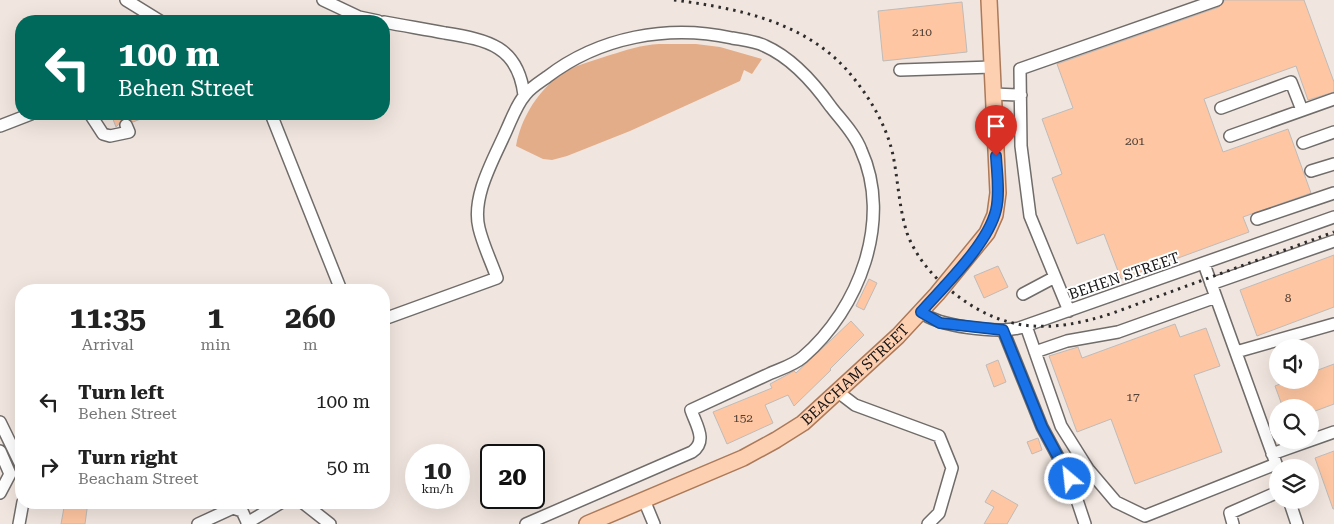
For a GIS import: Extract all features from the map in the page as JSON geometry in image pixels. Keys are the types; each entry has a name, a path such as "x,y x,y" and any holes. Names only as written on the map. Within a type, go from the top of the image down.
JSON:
{"main road":[{"name":"BEACHAM STREET","path":"587,524 768,445 792,431 838,392 921,312 981,242 995,215 998,193 989,0"}],"street":[{"path":"126,0 146,15"},
{"path":"323,0 355,15"},
{"path":"1069,311 1030,216 1021,146 1020,69 1216,0"},
{"path":"390,23 478,38 495,45 505,52 520,72 524,95"},
{"path":"390,317 497,278 479,228 477,215 479,199 524,95 565,63 609,44 666,32 696,32 716,34 764,46 807,78 823,95 861,148 868,170 872,206 869,246 858,281 838,318 821,340 800,359 691,410 701,438 698,447 692,452 526,524"},
{"path":"900,70 992,67"},
{"path":"1222,108 1291,82 1302,110"},
{"path":"993,94 1020,95"},
{"path":"1230,136 1334,99"},
{"path":"0,126 16,120"},
{"path":"93,120 98,130 110,136 130,132 126,125"},
{"path":"273,120 339,284"},
{"path":"1304,143 1334,132"},
{"path":"1311,171 1334,164"},
{"path":"1257,219 1334,193"},
{"name":"BEHEN STREET","path":"921,312 940,323 1003,330 1026,326 1334,217"},
{"path":"1211,284 1334,240"},
{"path":"1204,264 1274,459"},
{"path":"1023,294 1055,277"},
{"path":"1035,352 1067,342 1118,332 1216,297"},
{"path":"1236,352 1334,324"},
{"path":"1026,326 1058,422 1088,469 1116,502 1145,516 1269,464"},
{"path":"1003,330 1042,427 1070,479 1086,524"},
{"path":"838,392 855,404 939,436 952,468 939,513 928,524"},
{"path":"0,422 15,453"},
{"path":"1281,459 1334,432"},
{"path":"0,451 10,474 0,493"},
{"path":"1233,524 1230,513 1269,496"},
{"path":"644,500 654,524"},
{"path":"18,524 21,509"},
{"path":"198,524 231,509"},
{"path":"236,509 242,511 248,524 271,509"},
{"path":"311,509 330,524"},
{"path":"1292,509 1297,524"}],"shaded area":[{"path":"0,0 1334,0 1334,524 0,524"},
{"path":"696,44 720,47 762,59 752,74 744,70 740,81 630,131 567,156 552,160 543,159 516,146 523,122 536,99 554,80 565,72 610,55 646,45"}],"building":[{"path":"1225,0 1304,0 1334,82 1334,92 1308,100 1296,66 1204,99 1223,152 1288,129 1311,193 1243,217 1249,232 1121,279 1104,234 1077,244 1052,178 1062,174 1042,119 1073,108 1057,64 1219,7"},
{"path":"962,2 967,52 883,61 878,11"},
{"path":"113,120 122,120 116,127"},
{"path":"1334,255 1334,307 1257,336 1240,290"},
{"path":"998,266 1008,287 984,298 974,276"},
{"path":"869,279 877,283 864,310 856,306"},
{"path":"851,321 864,335 831,370 794,406 788,395 765,405 773,423 727,444 713,412 772,388 770,384 794,371 796,373"},
{"path":"1175,324 1180,337 1206,328 1220,366 1194,375 1222,452 1135,484 1111,419 1077,432 1049,356 1078,347 1082,358"},
{"path":"998,360 1006,382 994,387 986,365"},
{"path":"1334,364 1334,404 1319,410 1319,399 1280,399 1276,389 1319,389 1319,370"},
{"path":"1038,438 1042,450 1032,454 1027,442"},
{"path":"1334,451 1334,509 1319,469 1319,459 1315,458"},
{"path":"992,490 1018,505 1007,524 984,524 994,507 985,502"},
{"path":"64,509 87,509 85,524 61,524"}],"railway":[{"path":"674,0 721,7 789,28 829,53 846,69 868,98 886,131 893,155 904,223 910,241 919,257 943,284 969,304 989,315 1008,322 1027,326 1047,326 1090,320 1334,232"}],"route":[{"path":"996,156 998,193 995,215 991,225 981,242 921,312 930,319 940,323 1003,330 1042,427 1070,479"}]}
